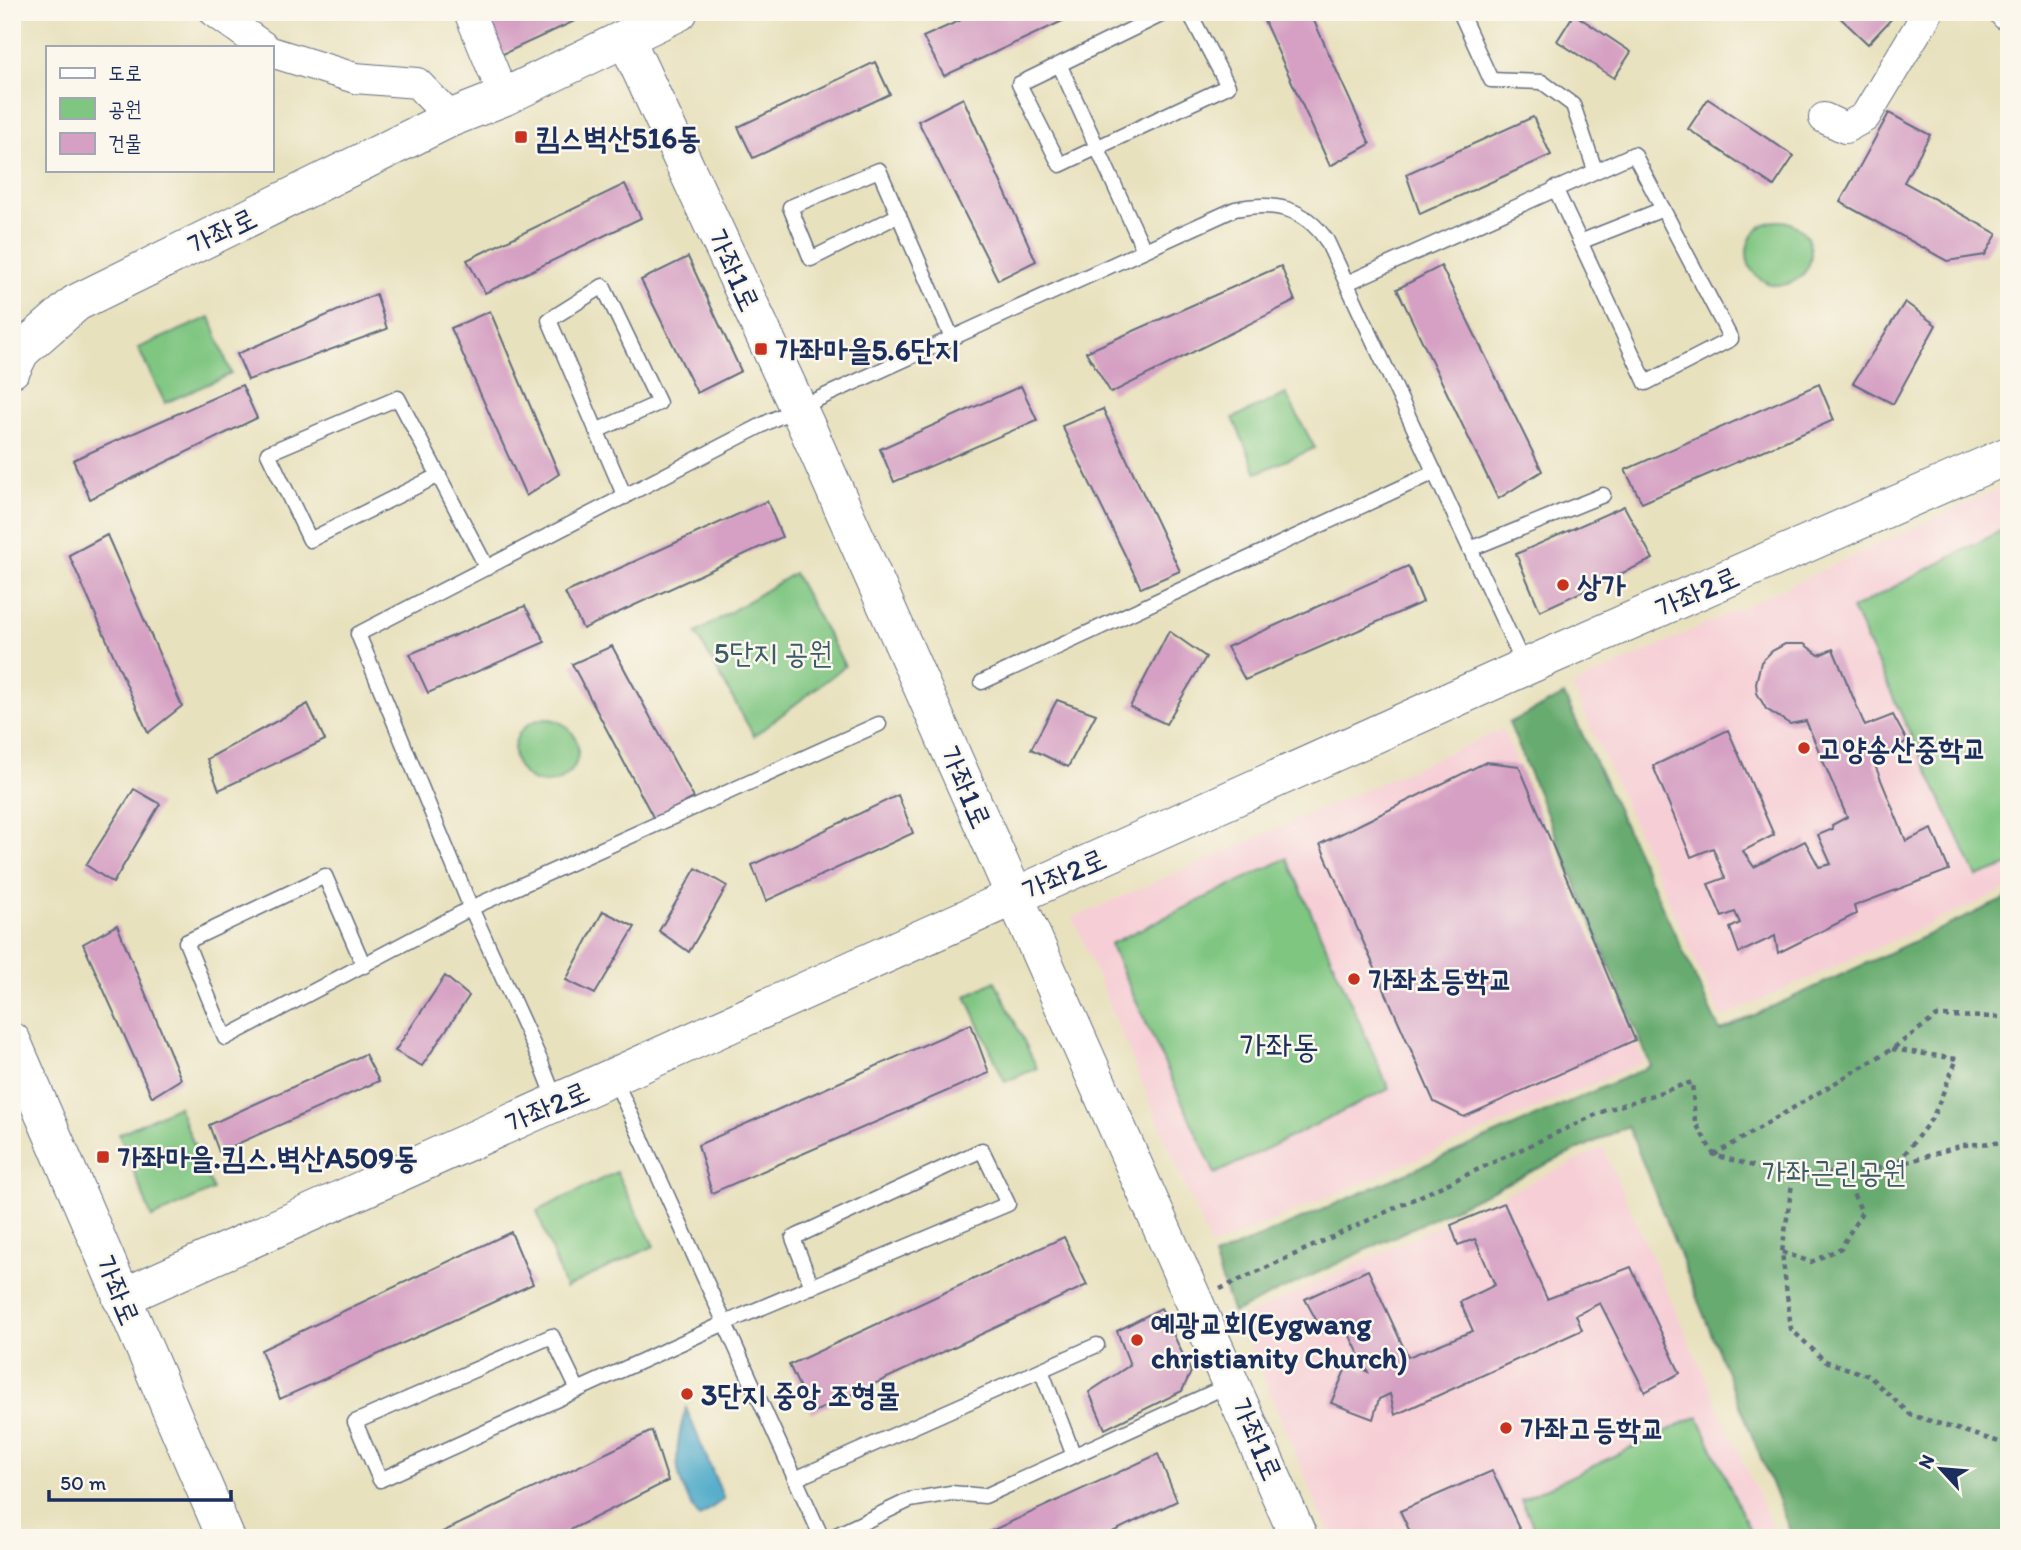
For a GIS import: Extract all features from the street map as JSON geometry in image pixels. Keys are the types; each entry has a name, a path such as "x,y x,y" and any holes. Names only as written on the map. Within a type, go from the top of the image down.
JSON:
{"street":[{"path":"215,12 263,46"},
{"path":"470,12 503,97"},
{"name":"가좌로","path":"12,369 21,351 76,303 451,118 503,97 679,12"},
{"path":"1824,118 1845,128 1865,117 1928,12"},
{"name":"가좌1로","path":"626,39 798,409 1300,1538"},
{"path":"273,53 355,78 416,83 451,118"},
{"name":"가좌2로","path":"121,1298 1525,667 2009,455"},
{"name":"가좌로","path":"12,1041 226,1538"}],"lane":[{"path":"1167,12 1019,84 1060,165 1228,86 1189,12"},
{"path":"1460,12 1491,80 1542,82 1573,105 1595,170"},
{"path":"1060,66 1144,250"},
{"path":"1347,283 1555,188 1595,170 1634,154 1731,339 1646,383 1555,188"},
{"path":"899,215 811,259 790,207 879,170 899,215 951,338"},
{"path":"557,1102 541,1060 471,908 358,634 772,420 1235,209 1257,205 1278,206 1300,214 1317,226 1327,241 1525,667"},
{"path":"1580,242 1663,209"},
{"path":"596,431 659,403 603,286 549,320 596,431 625,497"},
{"path":"439,475 310,540 268,453 398,398 439,475 487,568"},
{"path":"982,682 1435,472"},
{"path":"1470,549 1603,495"},
{"path":"364,966 325,876 186,942 225,1038 364,966 471,908 879,724"},
{"path":"613,1077 822,1538"},
{"path":"578,1390 552,1336 355,1422 380,1480 578,1390 725,1323 812,1287 1008,1204 982,1150 793,1238 812,1287"},
{"path":"795,1479 1097,1345"},
{"path":"1041,1370 1074,1456"},
{"path":"830,1538 910,1500 951,1493 985,1496 1232,1384"}],"path":[{"path":"1714,1155 1892,1049 1937,1016 2009,1019"},
{"path":"1892,1049 1957,1059 1933,1117 1895,1166"},
{"path":"1212,1294 1604,1111 1692,1082 1695,1122 1714,1155 1793,1177 1895,1166 1963,1145 2009,1142"},
{"path":"1782,1252 1811,1262 1841,1248 1862,1212 1842,1171"},
{"path":"1793,1177 1782,1252 1791,1329 1825,1361 1869,1376 1911,1415 2009,1445"}],"shaded area":[{"name":"고양송산중학교","path":"1998,489 2009,511 2009,888 1721,1018 1572,686"},
{"name":"가좌초등학교","path":"1503,729 1644,1062 1211,1247 1073,918"},
{"name":"가좌고등학교","path":"1603,1148 1777,1538 1331,1538 1239,1319"}],"green space":[{"path":"1779,221 1797,227 1805,235 1811,253 1805,271 1797,279 1779,285 1761,279 1753,271 1747,253 1753,235 1761,227"},
{"path":"210,317 231,374 165,403 138,348"},
{"path":"1286,394 1315,448 1257,473 1233,418"},
{"path":"2002,530 2009,543 2009,865 1977,877 1852,609"},
{"name":"5단지 공원","path":"794,573 845,666 754,736 696,633"},
{"name":"가좌근린공원","path":"1564,695 1720,1031 2009,897 2009,1538 1793,1538 1628,1126 1233,1313 1214,1257 1651,1066 1509,723"},
{"path":"540,719 552,719 569,728 576,739 576,763 569,774 552,783 540,783 528,778 519,769 514,757 514,745 519,733 528,724"},
{"path":"1287,858 1389,1089 1215,1174 1110,944"},
{"path":"995,981 1037,1068 1005,1082 966,996"},
{"path":"178,1106 213,1190 152,1218 119,1134"},
{"path":"616,1172 654,1246 565,1288 537,1211"},
{"path":"1698,1416 1753,1538 1539,1538 1521,1500"}],"water":[{"path":"686,1408 724,1499 699,1517 684,1490 678,1464 679,1438"}],"building":[{"path":"483,12 594,12 501,55"},
{"path":"979,12 1082,12 944,76 923,37"},
{"path":"1260,12 1310,12 1370,144 1330,166"},
{"path":"1834,12 1894,12 1896,14 1868,44"},
{"path":"1574,14 1631,52 1614,78 1557,41"},
{"path":"875,62 890,94 753,158 738,127"},
{"path":"963,98 1036,261 998,280 918,121"},
{"path":"1708,99 1794,156 1774,186 1688,129"},
{"path":"1889,113 1930,135 1904,182 1997,234 1985,255 1947,261 1840,202"},
{"path":"1533,117 1551,155 1420,214 1406,174"},
{"path":"625,184 641,218 485,293 467,260"},
{"path":"688,257 741,371 697,393 641,280"},
{"path":"1281,266 1295,301 1111,393 1086,352"},
{"path":"1441,266 1542,471 1498,499 1397,289"},
{"path":"376,294 387,329 248,380 237,354"},
{"path":"1905,302 1936,325 1893,404 1853,383"},
{"path":"490,311 559,474 526,496 451,328"},
{"path":"1819,384 1834,420 1642,503 1625,470"},
{"path":"242,385 257,418 90,499 73,460"},
{"path":"1021,386 1037,420 894,482 880,449"},
{"path":"1103,409 1180,571 1141,588 1062,426"},
{"path":"767,501 782,537 583,629 565,593"},
{"name":"상가","path":"1624,506 1653,559 1540,611 1516,554"},
{"path":"107,535 182,706 148,733 69,555"},
{"path":"1408,566 1423,602 1245,680 1227,647"},
{"path":"525,606 545,642 428,693 410,654"},
{"path":"1169,631 1206,657 1166,724 1130,707"},
{"path":"1785,644 1804,644 1819,655 1833,649 1865,726 1893,715 1907,741 1874,763 1906,841 1932,829 1949,870 1854,906 1856,914 1778,953 1775,936 1739,953 1730,928 1740,923 1735,912 1722,917 1708,884 1725,878 1713,848 1691,857 1653,766 1728,730 1774,835 1743,851 1754,867 1805,841 1819,867 1831,864 1818,835 1833,829 1832,825 1847,817 1806,721 1790,724 1766,709 1757,693 1756,683 1761,662 1772,651"},
{"path":"612,646 694,798 654,819 572,664"},
{"path":"1057,700 1096,714 1068,767 1031,749"},
{"path":"308,704 325,740 219,790 207,759"},
{"path":"1486,762 1519,766 1635,1040 1464,1117 1434,1102 1320,844"},
{"path":"134,789 160,804 113,883 86,865"},
{"path":"898,795 913,833 766,901 752,865"},
{"path":"696,868 727,886 689,952 659,931"},
{"path":"603,911 635,927 595,994 566,980"},
{"path":"117,925 181,1079 152,1097 83,944"},
{"path":"445,976 469,996 422,1066 395,1051"},
{"path":"971,1024 989,1073 712,1193 698,1145"},
{"path":"365,1054 379,1081 219,1152 209,1125"},
{"path":"1504,1203 1547,1299 1631,1267 1680,1373 1645,1392 1600,1303 1576,1315 1582,1330 1395,1415 1390,1394 1379,1399 1373,1419 1331,1403 1348,1363 1368,1372 1344,1324 1323,1333 1305,1299 1368,1270 1408,1357 1473,1331 1460,1302 1495,1285 1475,1239 1458,1245 1451,1225"},
{"path":"511,1232 533,1284 280,1399 261,1350"},
{"path":"1064,1237 1087,1285 812,1413 789,1365"},
{"path":"1161,1308 1191,1372 1182,1391 1105,1429 1089,1392 1130,1365 1117,1331"},
{"path":"652,1431 668,1481 554,1538 430,1538"},
{"path":"1158,1454 1177,1501 1100,1538 976,1538"},
{"path":"1492,1471 1524,1538 1413,1538 1400,1511"}],"place":[{"name":"킴스벽산516동","path":"521,137"},
{"name":"가좌마을5.6단지","path":"761,349"},
{"name":"상가","path":"1563,585"},
{"name":"고양송산중학교","path":"1804,748"},
{"name":"가좌초등학교","path":"1354,979"},
{"name":"가좌마을.킴스.벽산A509동","path":"103,1157"},
{"name":"예광교회(Eygwang christianity Church)","path":"1137,1340"},
{"name":"3단지 중앙 조형물","path":"687,1394"},
{"name":"가좌고등학교","path":"1506,1428"}],"district":[{"name":"가좌동","path":"1279,1045"}]}
